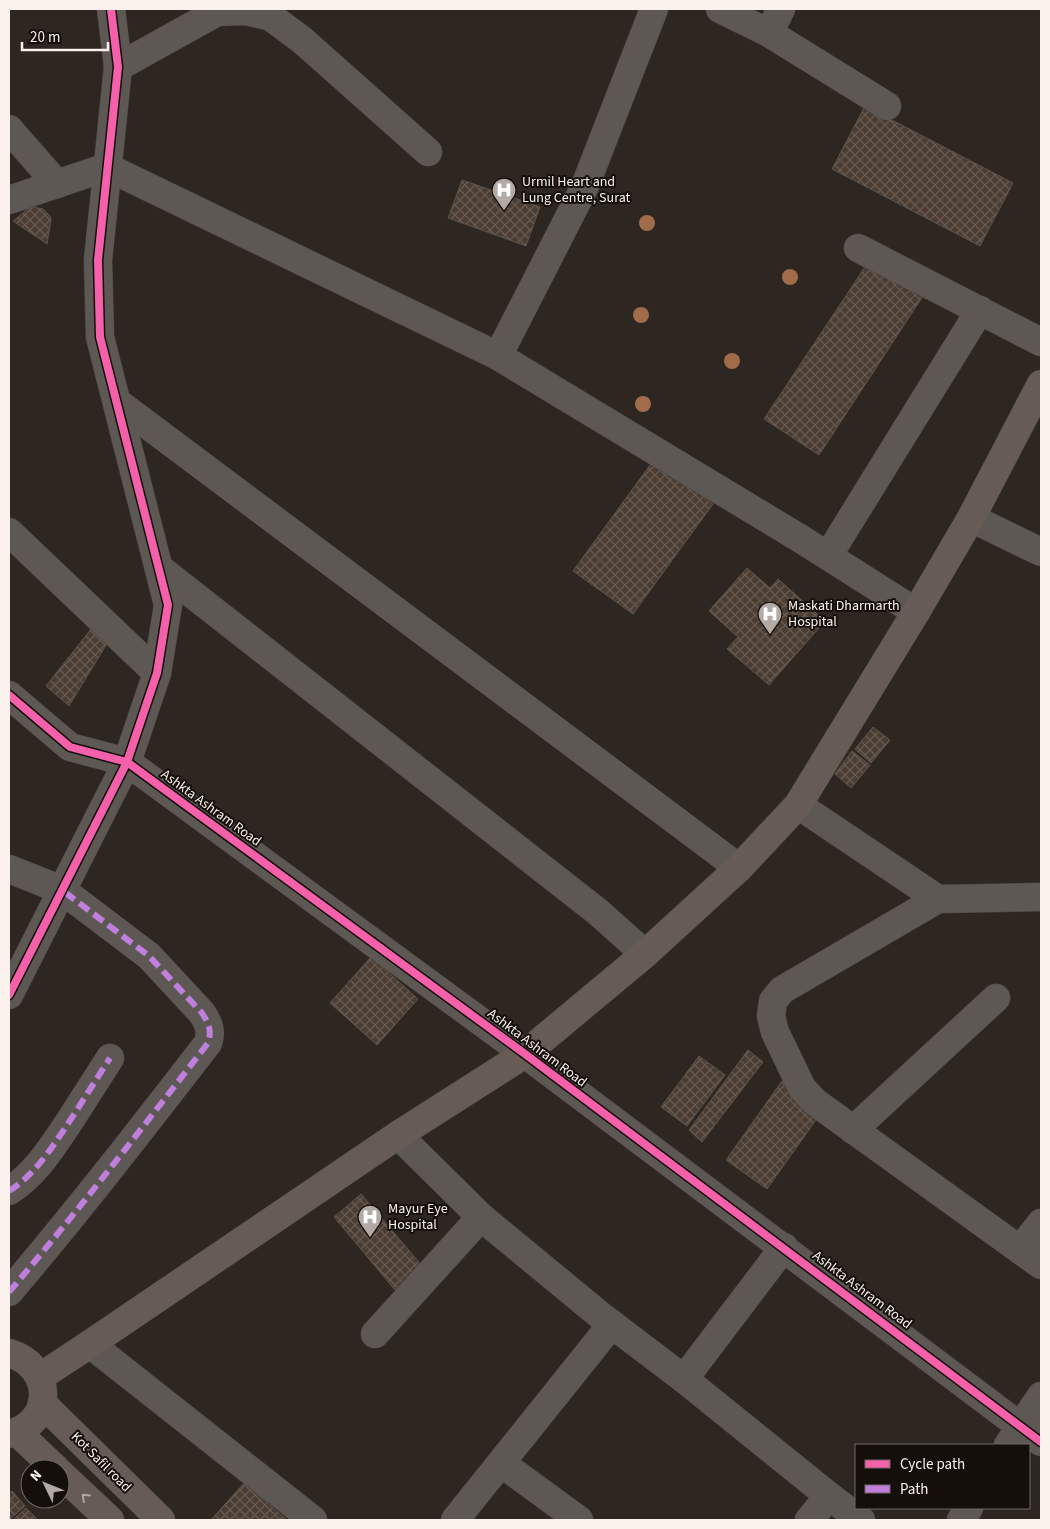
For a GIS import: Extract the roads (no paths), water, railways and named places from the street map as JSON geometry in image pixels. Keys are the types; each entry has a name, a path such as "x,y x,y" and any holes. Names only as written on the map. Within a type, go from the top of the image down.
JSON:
{"main road":[{"path":"40,1376 398,1135 525,1054 645,954 739,868 798,805 916,612 970,518 1041,384"},
{"path":"9,1353 20,1356 32,1365 40,1376 43,1390 42,1403 37,1415 33,1420 13,1433 44,1459"},
{"name":"Kot Safil road","path":"42,1403 161,1520"},
{"path":"70,1482 110,1520"}],"street":[{"path":"9,995 127,762 158,673 168,605 100,337 98,260 118,67 111,9"},
{"path":"498,356 585,186 654,9"},
{"path":"720,9 769,32 887,106"},
{"path":"769,32 781,9"},
{"path":"118,67 216,12 246,11 271,17 302,40 428,152"},
{"path":"9,129 57,184"},
{"path":"9,200 107,167 498,356 828,556 916,612"},
{"path":"858,248 1041,342"},
{"path":"828,556 980,310"},
{"path":"116,402 739,868"},
{"path":"970,518 1041,552"},
{"path":"9,532 158,673"},
{"path":"159,568 598,912 645,954"},
{"name":"Ashkta Ashram Road","path":"9,695 70,747 127,762 784,1247 1023,1438"},
{"path":"798,805 938,899"},
{"path":"9,869 62,890 149,956 202,1013 208,1022 211,1033 208,1043 117,1161 9,1292"},
{"path":"1041,897 938,899 782,990 773,1001 772,1016 776,1032 802,1088 815,1102 1031,1258 1041,1222"},
{"path":"853,1130 996,998"},
{"path":"9,1192 24,1180 44,1159 110,1058"},
{"path":"398,1135 481,1217 612,1324 862,1520"},
{"path":"375,1334 481,1217"},
{"path":"684,1379 784,1247"},
{"path":"455,1520 612,1324"},
{"path":"90,1344 313,1520"},
{"path":"1023,1438 1041,1396"},
{"path":"501,1463 579,1520"},
{"path":"808,1520 829,1496"},
{"path":"961,1520 968,1509"}],"place":[{"name":"Urmil Heart and Lung Centre, Surat","path":"504,211"},
{"name":"Maskati Dharmarth Hospital","path":"770,635"},
{"name":"Mayur Eye Hospital","path":"370,1238"}]}
